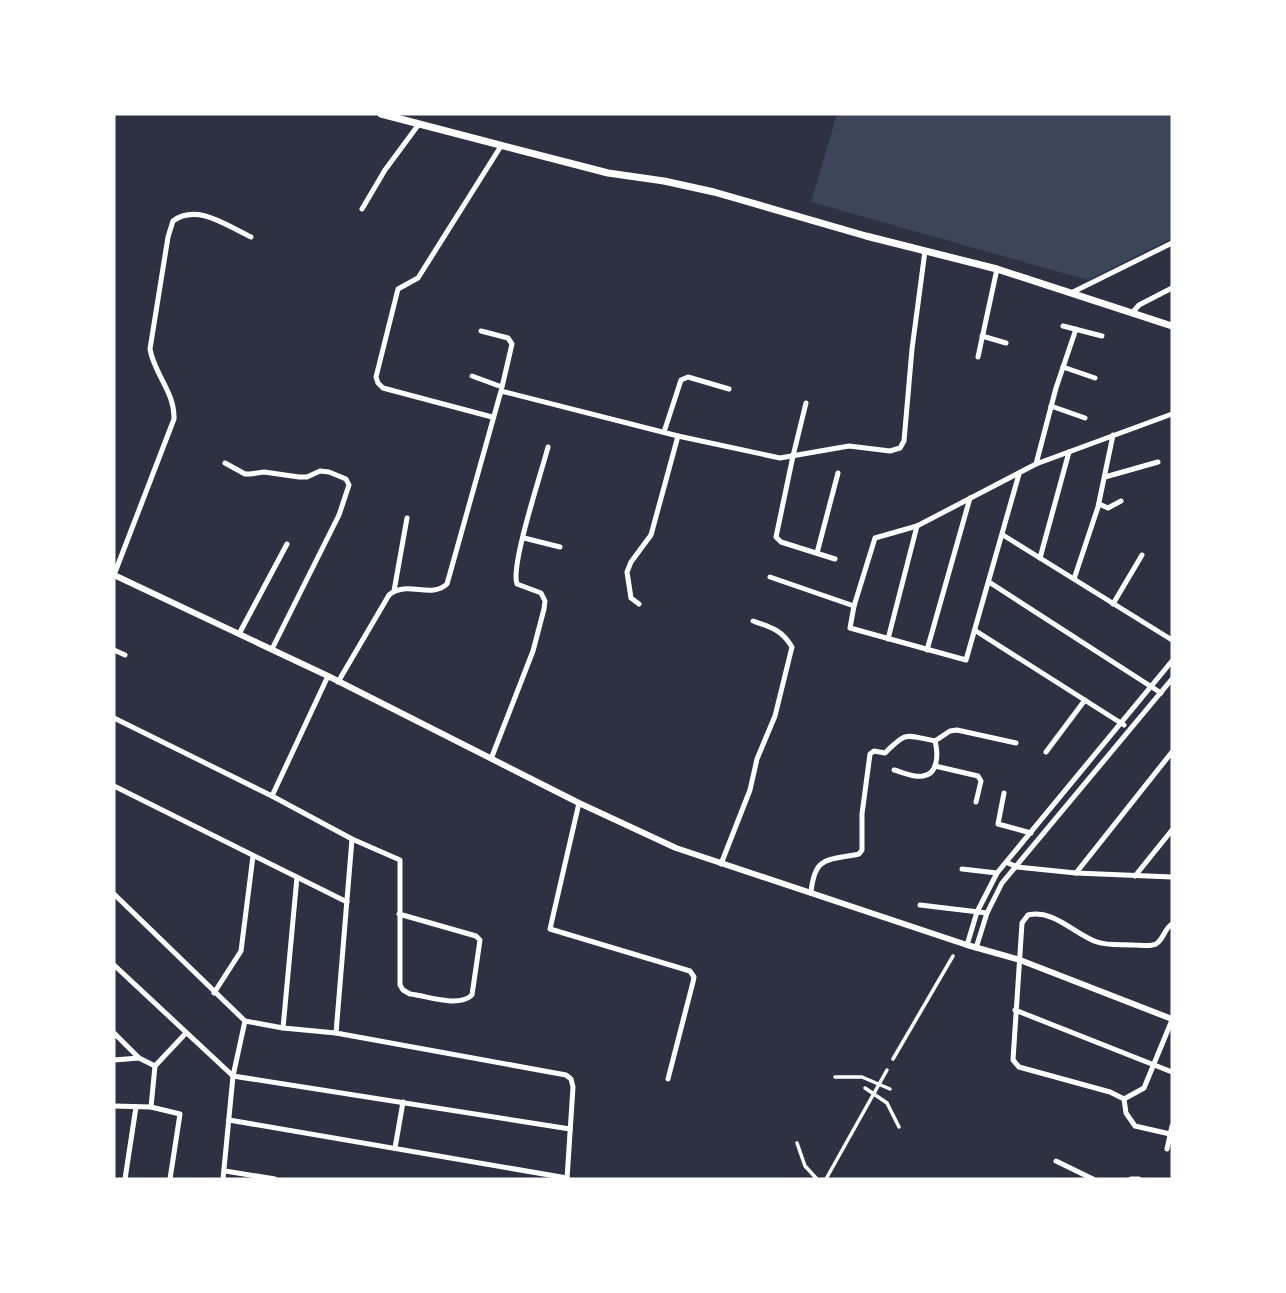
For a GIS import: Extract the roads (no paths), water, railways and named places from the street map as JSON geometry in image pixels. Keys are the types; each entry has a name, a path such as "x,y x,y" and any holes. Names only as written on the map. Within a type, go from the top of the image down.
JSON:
{"main road":[{"path":"381,114 608,173 714,192 997,269 1172,326"}],"street":[{"path":"362,209 385,170 419,124"},
{"path":"492,417 383,388 376,377 398,289 418,278 501,146"},
{"path":"251,237 203,214 185,214 173,221 167,237 150,349 152,359 169,392 174,418 114,575 272,649 579,803 676,848 976,948 1020,960 1172,1020 1144,1088 1124,1099"},
{"path":"1073,292 1172,243"},
{"path":"472,376 501,389 678,436 780,458 856,445 890,451 900,449 904,441 912,349 925,251"},
{"path":"978,357 997,269"},
{"path":"1132,313 1139,304 1172,288"},
{"path":"1063,326 1102,336"},
{"path":"1036,464 1076,329"},
{"path":"338,682 389,595 399,589 436,591 447,584 501,389 511,341 481,331"},
{"path":"982,337 1006,343"},
{"path":"1063,367 1095,378"},
{"path":"664,432 681,380 688,377 730,389"},
{"path":"806,403 776,537 781,542 835,559"},
{"path":"1051,406 1085,418"},
{"path":"1019,474 976,631 965,660 850,628 875,538 917,526 1036,464 1172,414"},
{"path":"1074,579 1099,504 1113,435"},
{"path":"639,604 632,598 627,572 651,535 678,436"},
{"path":"491,759 529,662 544,609 545,601 541,593 517,584 515,578 548,447"},
{"path":"1040,558 1069,452"},
{"path":"1105,477 1158,462"},
{"path":"225,463 250,474 264,472 307,477 320,471 329,472 346,479 349,485 339,515 272,649"},
{"path":"817,554 838,473"},
{"path":"927,650 970,498"},
{"path":"1099,504 1108,508 1121,501"},
{"path":"394,591 407,517"},
{"path":"888,639 917,526"},
{"path":"1003,535 1172,640"},
{"path":"524,538 560,547"},
{"path":"239,634 287,544"},
{"path":"1113,604 1142,555"},
{"path":"770,577 854,606"},
{"path":"989,582 1161,693"},
{"path":"721,864 750,790 757,759 775,716 792,648 778,628 752,621"},
{"path":"976,631 1129,729"},
{"path":"114,650 125,655"},
{"path":"967,945 977,912 998,873 1172,661"},
{"path":"272,796 328,677"},
{"path":"976,948 987,913 1007,876 1172,679"},
{"path":"1046,752 1084,700"},
{"path":"114,718 352,839 400,860 399,914 400,985 410,994 460,1001 472,995 480,940 476,936 399,914"},
{"path":"811,892 817,866 859,854 862,850 862,814 870,754 874,751 886,753 900,738 909,736 935,741 950,731 957,730 1016,743"},
{"path":"894,770 922,777 930,772 935,766 937,754 935,741"},
{"path":"1076,873 1172,752"},
{"path":"935,766 978,776 981,781 976,802"},
{"path":"114,786 346,902"},
{"path":"1004,793 998,824 1041,836"},
{"path":"579,803 550,929 690,971 694,977 693,982 668,1079"},
{"path":"1135,876 1172,830"},
{"path":"336,1033 352,839"},
{"path":"214,993 242,951 253,856"},
{"path":"1008,863 1017,867 1076,873 1172,877"},
{"path":"962,869 1007,876"},
{"path":"282,1028 297,877"},
{"path":"114,894 245,1021 282,1028 336,1033 566,1075 571,1079 567,1179 229,1120"},
{"path":"920,905 987,913"},
{"path":"1124,1099 1110,1092 1019,1067 1013,1060 1022,923 1032,914 1057,919 1099,943 1153,946 1162,939 1165,929 1172,923"},
{"path":"893,1059 953,956"},
{"path":"114,965 233,1076 570,1129"},
{"path":"1015,1010 1172,1072"},
{"path":"223,1179 233,1076 245,1021"},
{"path":"114,1033 139,1058 155,1066"},
{"path":"151,1107 155,1066 186,1033"},
{"path":"114,1060 139,1058"},
{"path":"826,1179 887,1070"},
{"path":"835,1077 862,1077 890,1089"},
{"path":"865,1088 875,1093 892,1111 899,1127"},
{"path":"1124,1099 1126,1114 1135,1126 1170,1134"},
{"path":"395,1148 403,1102"},
{"path":"114,1106 151,1107 180,1114 170,1179"},
{"path":"125,1179 136,1107"},
{"path":"1167,1149 1172,1126"},
{"path":"797,1143 805,1166 817,1179"},
{"path":"1056,1161 1093,1179"},
{"path":"225,1171 273,1179"},
{"path":"1131,1179 1139,1179"}]}
